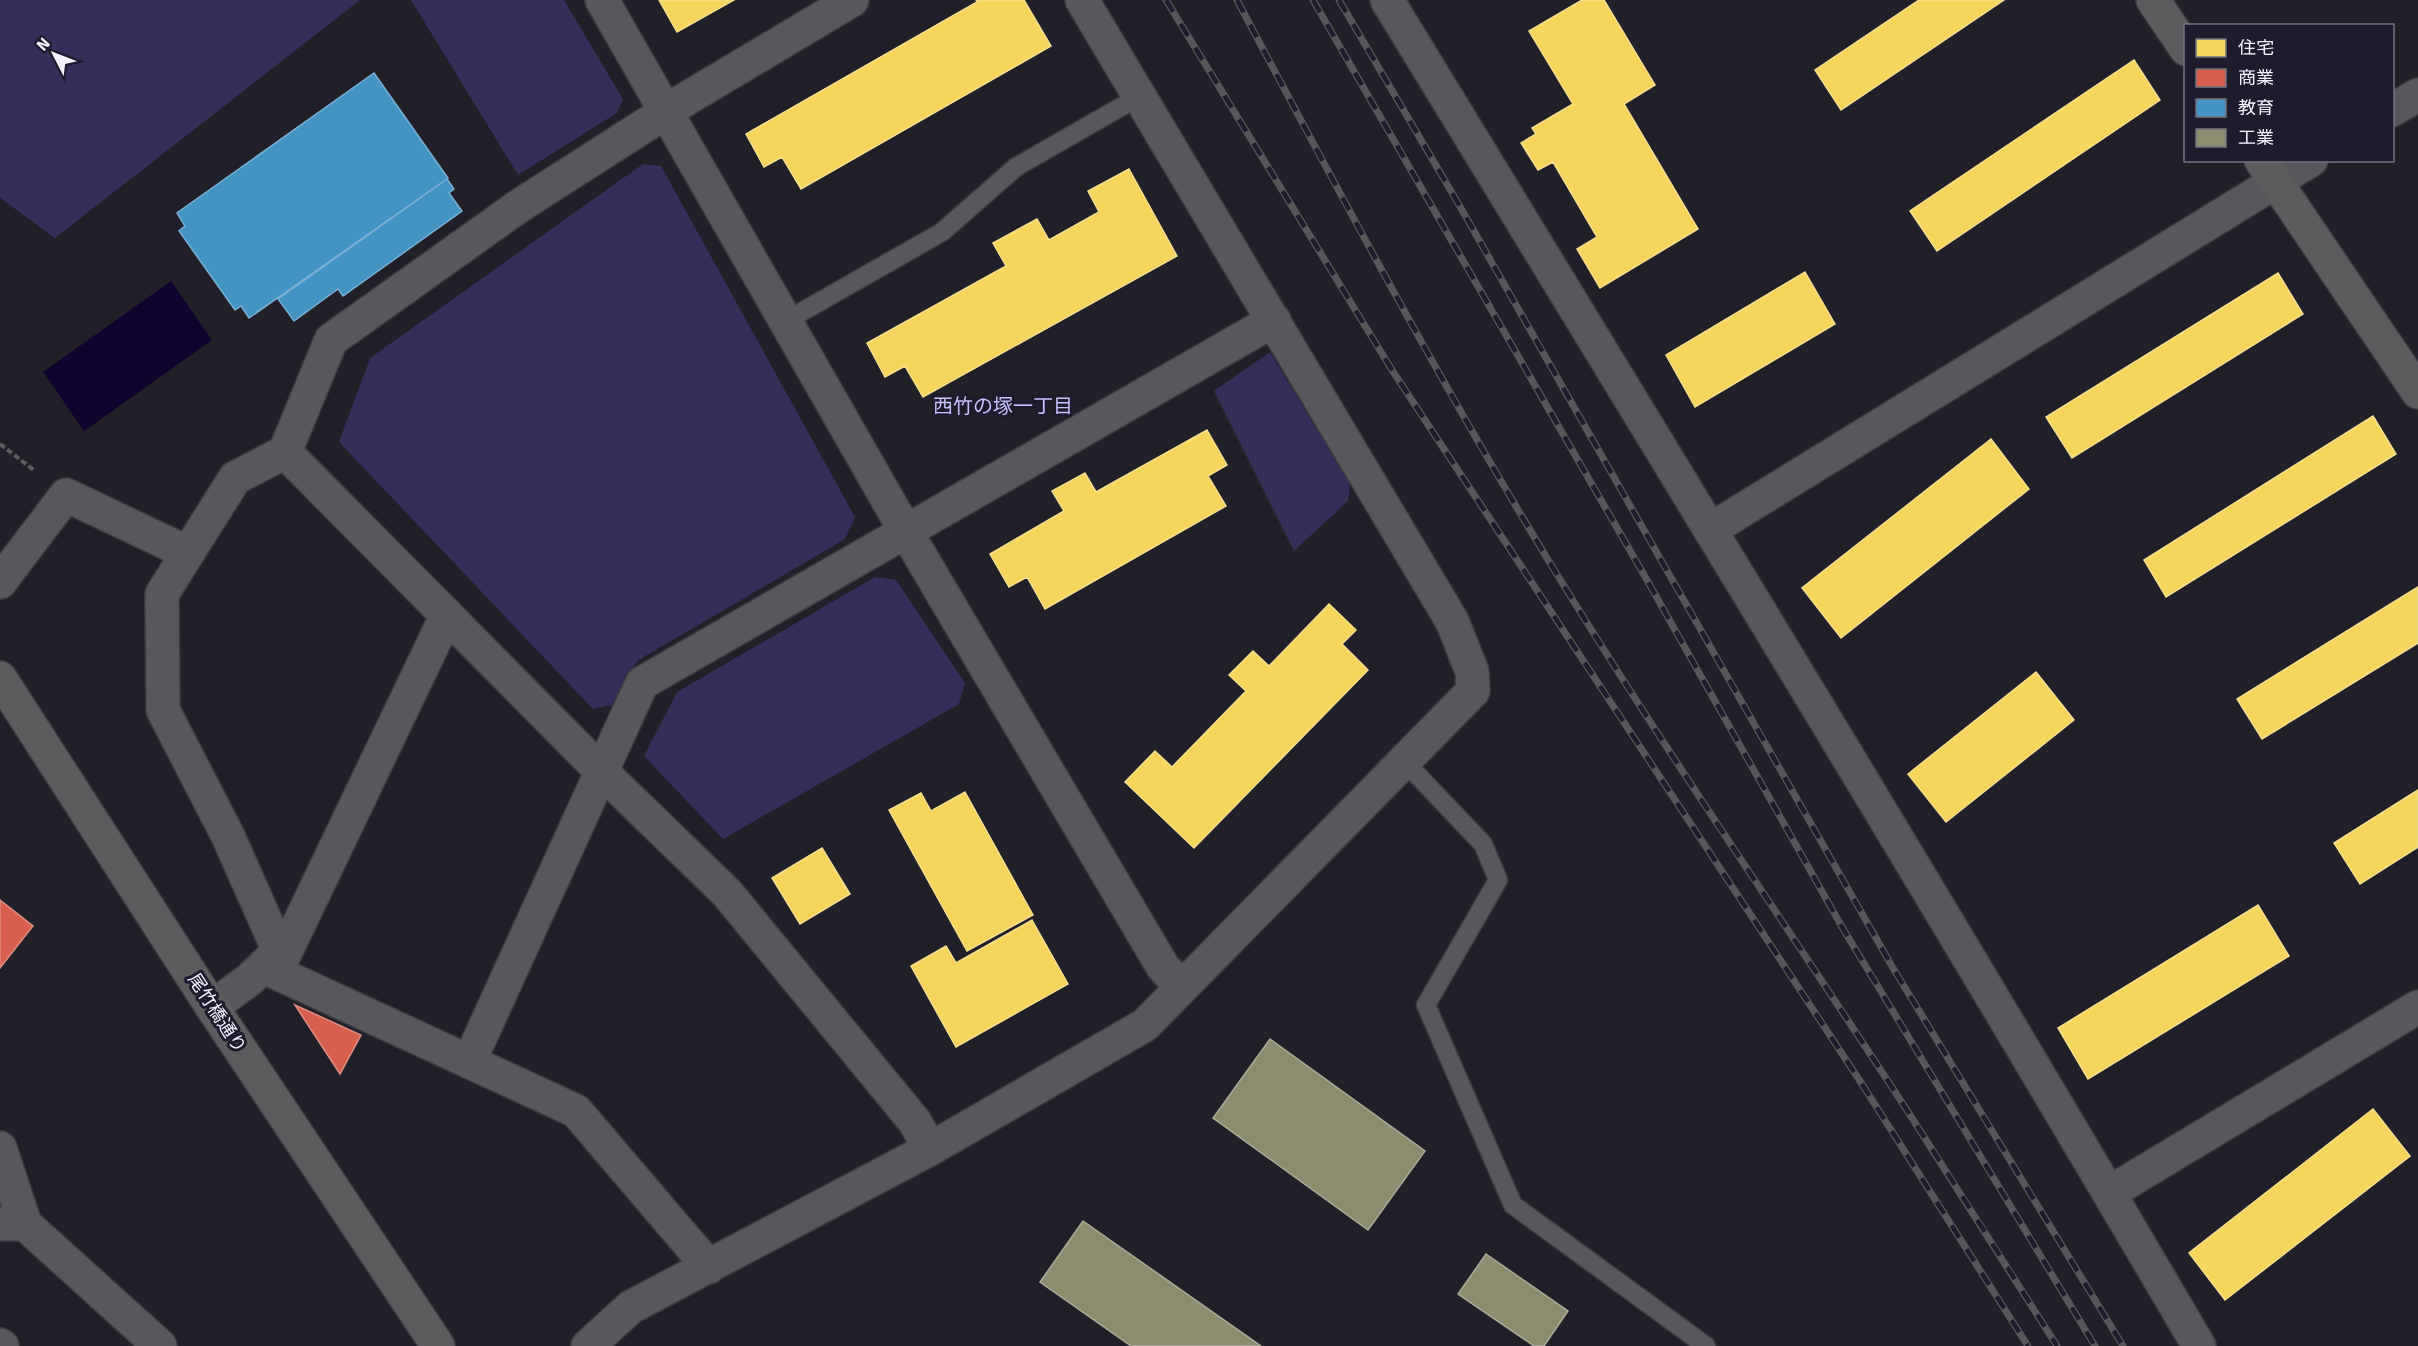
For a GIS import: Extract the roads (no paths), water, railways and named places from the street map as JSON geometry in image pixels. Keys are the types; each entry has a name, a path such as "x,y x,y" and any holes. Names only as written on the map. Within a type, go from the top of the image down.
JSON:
{"main road":[{"path":"2152,0 2184,46"},
{"path":"2268,172 2418,392"},
{"name":"尾竹橋通り","path":"0,678 212,1007 438,1346"}],"street":[{"path":"602,0 667,111 784,322 905,530 1163,967 1182,987"},
{"path":"709,1267 576,1111 469,1062 278,957 228,836 163,710 162,594 235,478 285,452 331,340 519,206 667,111 852,0"},
{"path":"588,1346 631,1307 930,1149 1145,1025 1473,691 1472,671 1452,621 1082,0"},
{"path":"1387,0 1710,530 2199,1346"},
{"path":"2394,109 2418,95"},
{"path":"1710,530 2268,172 2304,162"},
{"path":"469,1062 642,683 1274,320"},
{"path":"285,452 602,772 727,893 915,1122 930,1149"},
{"path":"0,582 66,495 188,553"},
{"path":"212,1007 278,957 447,615"},
{"path":"2109,1193 2418,1007"},
{"path":"0,1148 12,1224 160,1346"}],"lane":[{"path":"784,322 942,232 1016,167 1140,96"},
{"path":"1404,761 1483,844 1498,880 1426,1005 1513,1205 1706,1346"}],"railway":[{"path":"1166,0 1392,370 1860,1081 2028,1346"},
{"path":"1237,0 1435,366 1561,581 1647,717 1912,1118 2057,1346"},
{"path":"1313,0 1643,573 1842,927 2095,1346"},
{"path":"1339,0 1458,203 1893,968 2123,1346"}],"district":[{"name":"西竹の塚一丁目","path":"1003,406"}]}
